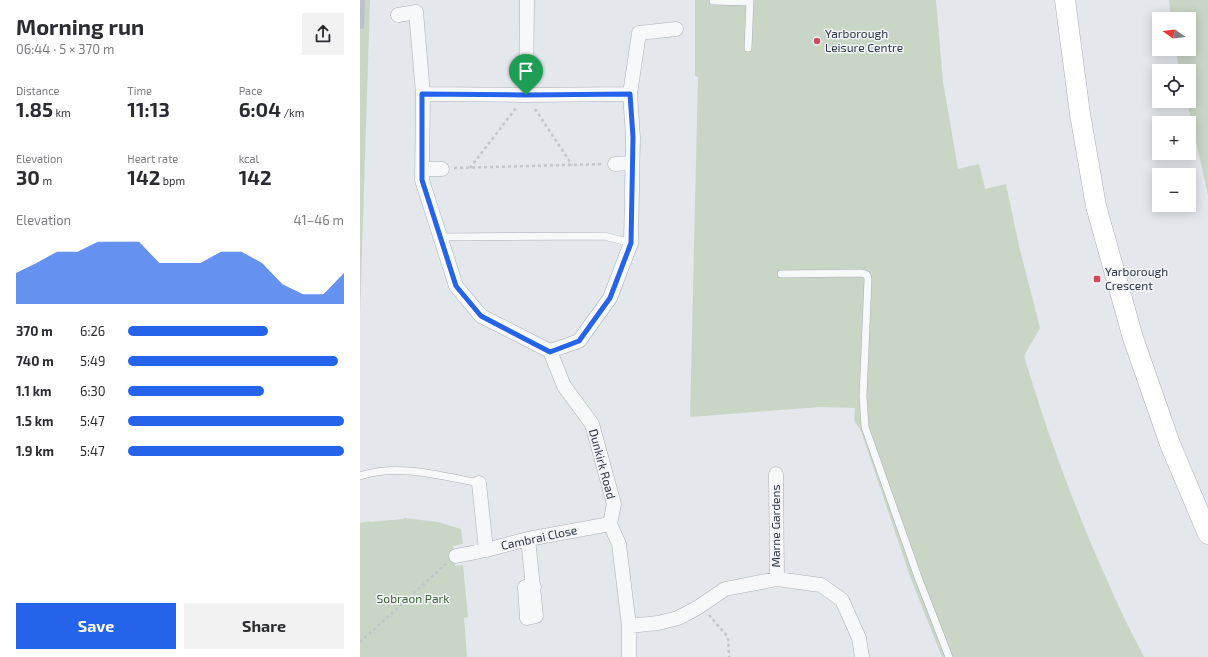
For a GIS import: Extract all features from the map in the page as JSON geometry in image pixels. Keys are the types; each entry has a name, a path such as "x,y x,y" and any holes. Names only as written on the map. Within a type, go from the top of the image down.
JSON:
{"main road":[{"path":"1065,0 1080,114 1096,206 1132,338 1170,444 1208,534"}],"street":[{"path":"526,95 527,0"},
{"path":"398,15 416,12 422,94 422,180 456,286 481,316 550,352 579,341 610,298 631,243 633,137 630,94 639,33 676,29"},
{"path":"422,94 630,94"},
{"path":"615,164 632,163"},
{"path":"422,169 442,169"},
{"name":"Dunkirk Road","path":"550,352 564,386 592,424 614,504 610,524"},
{"name":"Marne Gardens","path":"776,474 777,579"},
{"name":"Cambrai Close","path":"479,483 486,550 528,539 610,524"},
{"path":"610,524 619,544 629,626 629,657"},
{"path":"528,539 534,587"},
{"path":"456,556 486,550"},
{"path":"629,626 658,623 678,618 725,589 777,579 821,585 842,600 859,638 862,657"}],"lane":[{"path":"713,1 750,1 748,48"},
{"path":"441,237 604,236 631,243"},
{"path":"781,274 862,273 867,275 864,396 865,427 910,557 949,657"},
{"path":"360,476 370,472 399,470 436,474 479,483"}],"path":[{"path":"572,165 526,95 470,168 615,164"},
{"path":"360,642 456,556"},
{"path":"701,605 728,636 729,657"}],"green space":[{"path":"360,0 370,0 360,316"},
{"path":"695,0 936,0 943,82 958,169 979,164 985,189 1006,184 1019,246 1040,328 1024,356 1042,413 1083,525 1129,629 1144,657 942,657 911,579 861,431 854,420 855,408 819,407 690,417 698,77 695,76"},
{"path":"1169,0 1208,0 1208,195 1196,141 1196,116 1190,116 1189,108 1196,108 1196,64 1178,64 1177,56 1196,56 1196,12 1170,12"},
{"name":"Sobraon Park","path":"404,518 438,522 461,529 463,544 453,546 455,566 463,565 468,617 464,618 467,657 360,657 360,523"}],"building":[{"path":"360,0 365,0 364,29 360,29"}],"place":[{"name":"Yarborough Leisure Centre","path":"817,41"},
{"name":"Yarborough Crescent","path":"1097,279"}],"route":[{"path":"422,94 526,95 630,94 633,137 631,243 610,298 579,341 550,352 481,316 456,286 422,180 422,94"}]}
